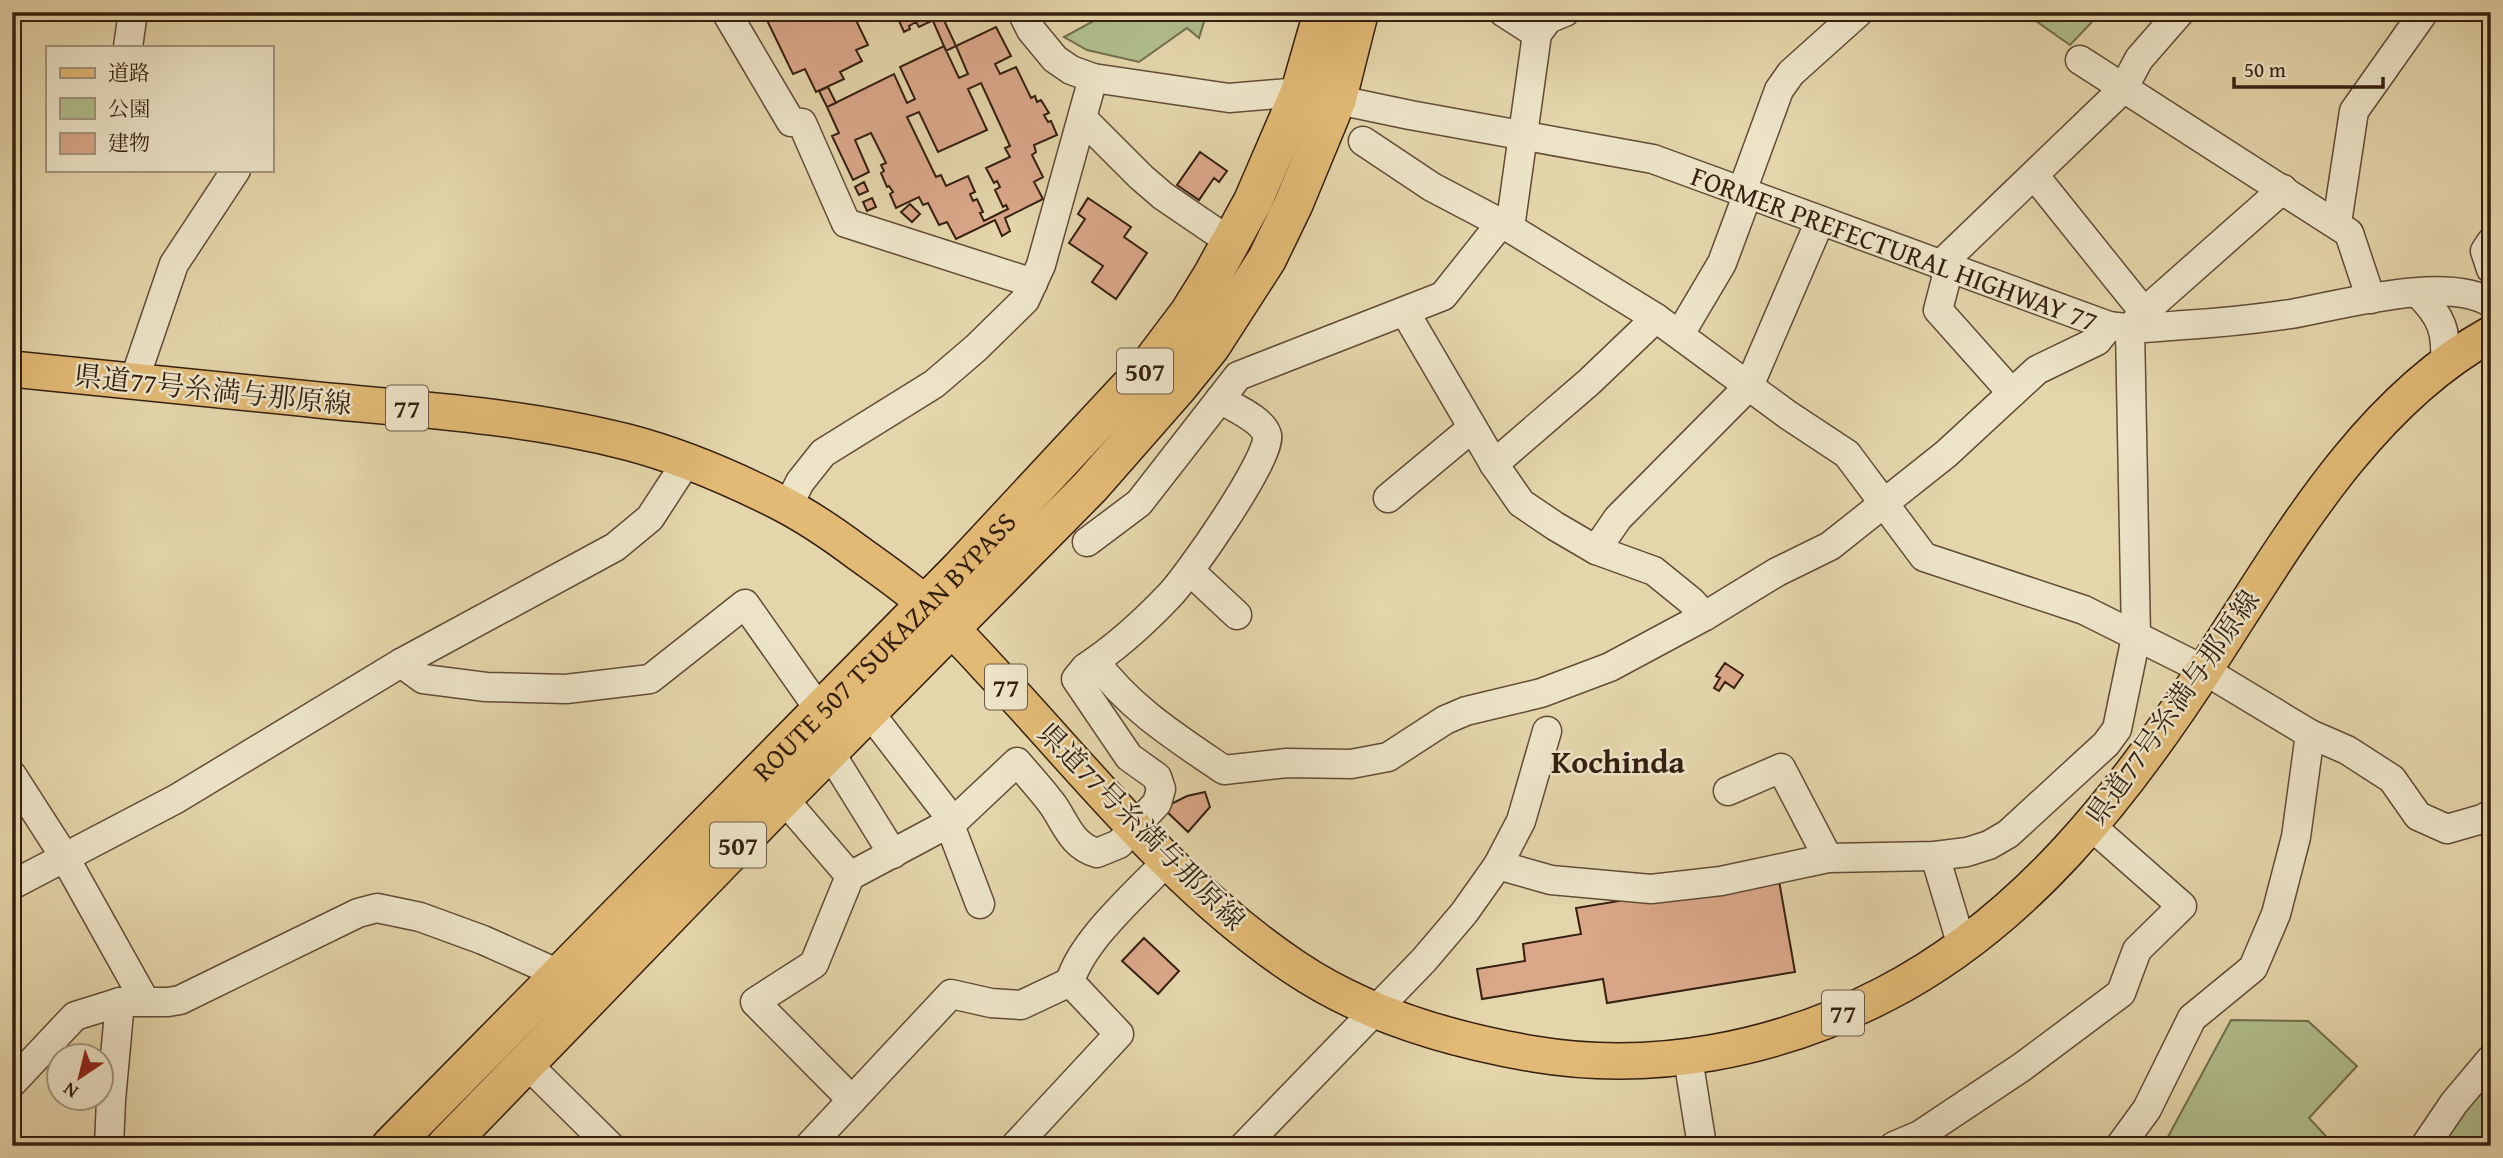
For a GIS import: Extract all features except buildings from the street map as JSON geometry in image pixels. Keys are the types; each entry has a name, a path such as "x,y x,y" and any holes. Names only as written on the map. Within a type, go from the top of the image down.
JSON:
{"highway":[{"name":"507","path":"1300,92 1323,12"},
{"name":"507","path":"1338,99 1359,12"},
{"name":"ROUTE 507 TSUKAZAN BYPASS","path":"446,1146 869,712 938,616 1085,437 1149,366 1189,313 1232,243 1300,92"},
{"name":"ROUTE 507 TSUKAZAN BYPASS","path":"395,1145 559,974 821,712 1091,486 1211,345 1267,259 1294,204 1338,99"}],"main road":[{"name":"県道77号糸満与那原線","path":"12,369 484,416 579,431 633,444 716,472 788,506 883,569 938,616 978,655 1135,827 1207,899 1298,970 1336,992 1432,1030 1492,1047 1558,1058 1619,1062 1688,1058 1786,1035 1836,1016 1884,995 1962,946 2016,903 2090,825 2153,744 2294,531 2338,471 2387,415 2445,365 2491,334"}],"street":[{"path":"128,46 133,12"},
{"path":"726,12 791,122 802,122 846,223 1033,283"},
{"name":"FORMER PREFECTURAL HIGHWAY 77","path":"1021,12 1031,30 1055,59 1071,70 1093,78 1229,98 1300,92 1653,159 1945,266 2128,322 2210,323 2451,290 2470,293 2491,303"},
{"path":"1503,12 1536,34"},
{"path":"1087,542 1139,503 1238,376 1443,296 1505,226 1536,34 1548,19 1565,12"},
{"path":"1680,334 1722,262 1779,90 1791,73 1859,12"},
{"path":"2012,393 1938,310 1945,266 2123,89 2139,59 2180,12"},
{"path":"2337,223 2354,111 2424,12"},
{"path":"2080,60 2337,223 2349,233 2371,299"},
{"path":"788,506 800,482 823,453 934,384 1025,300 1041,265 1093,78"},
{"path":"1083,119 1163,196 1232,243"},
{"path":"1363,141 1432,187 1505,226 1656,318 1788,415 1847,454 1924,557 2084,610 2204,670 2310,734 2347,750 2392,779 2418,816 2447,829 2491,814"},
{"path":"134,381 174,264 235,172"},
{"path":"1498,864 1551,880 1651,889 1721,881 1828,859 1935,856 1967,852 1989,845 2008,834 2106,744 2117,729 2136,637 2128,322 2034,175"},
{"path":"1095,661 1107,678 1146,716 1224,770 1287,763 1351,764 1388,757 1445,720 1466,711 1541,693 1610,667 1705,616 1777,572 1830,546 1946,454 2037,370 2097,341 2128,322 2283,189"},
{"path":"1596,550 1618,518 1749,386 1820,221"},
{"path":"2491,242 2485,251 2491,269"},
{"path":"2418,293 2434,308 2443,326 2446,342 2445,365"},
{"path":"1405,312 1472,428 1521,503 1596,550 1654,571 1705,616"},
{"path":"1494,464 1589,382 1656,318"},
{"path":"852,1100 755,1002 814,964 850,876 950,825 1017,762 1054,806 1079,845 1097,853 1118,844 1157,803 1161,789 1157,777 1129,757 1076,679 1085,668 1168,598 1190,571 1239,497 1267,447 1267,434 1259,424 1220,399"},
{"path":"1388,498 1472,428"},
{"path":"12,885 176,799 401,663 615,547 650,518 687,461"},
{"path":"1091,486 1119,517"},
{"path":"1190,571 1237,615"},
{"path":"401,663 423,679 486,687 566,689 650,679 745,604 821,712"},
{"path":"869,712 946,812 980,904"},
{"path":"1244,1146 1447,934 1498,864 1521,821 1547,731"},
{"path":"2120,1146 2147,1109 2192,1018 2253,968 2276,914 2296,837 2310,734"},
{"path":"829,751 893,854"},
{"path":"1728,791 1781,768 1828,859"},
{"path":"12,775 64,856 132,1002 111,1100 109,1146"},
{"path":"783,798 850,876"},
{"path":"1894,1146 1920,1135 2022,1068 2121,993 2137,950 2182,906 2090,825"},
{"path":"1935,856 1962,946"},
{"path":"809,1146 951,994 991,1003 1021,1005 1070,982 1075,965 1107,925 1168,860"},
{"path":"12,1083 75,1016 132,1002 180,1000 358,913 377,908 397,911 483,940 559,974"},
{"path":"1016,1146 1119,1034 1070,982"},
{"path":"1688,1058 1702,1146"},
{"path":"2425,1146 2454,1103 2491,1059"},
{"path":"526,1063 610,1146"}],"green space":[{"path":"1110,12 1207,12 1199,38 1187,28 1139,62 1087,50 1064,37"},
{"path":"2023,12 2078,12 2092,22 2070,45"},
{"path":"2231,1020 2308,1021 2357,1066 2309,1118 2335,1146 2163,1146"},
{"path":"2491,1064 2491,1146 2419,1146"}],"district":[{"name":"Kochinda","path":"1618,761"}]}
